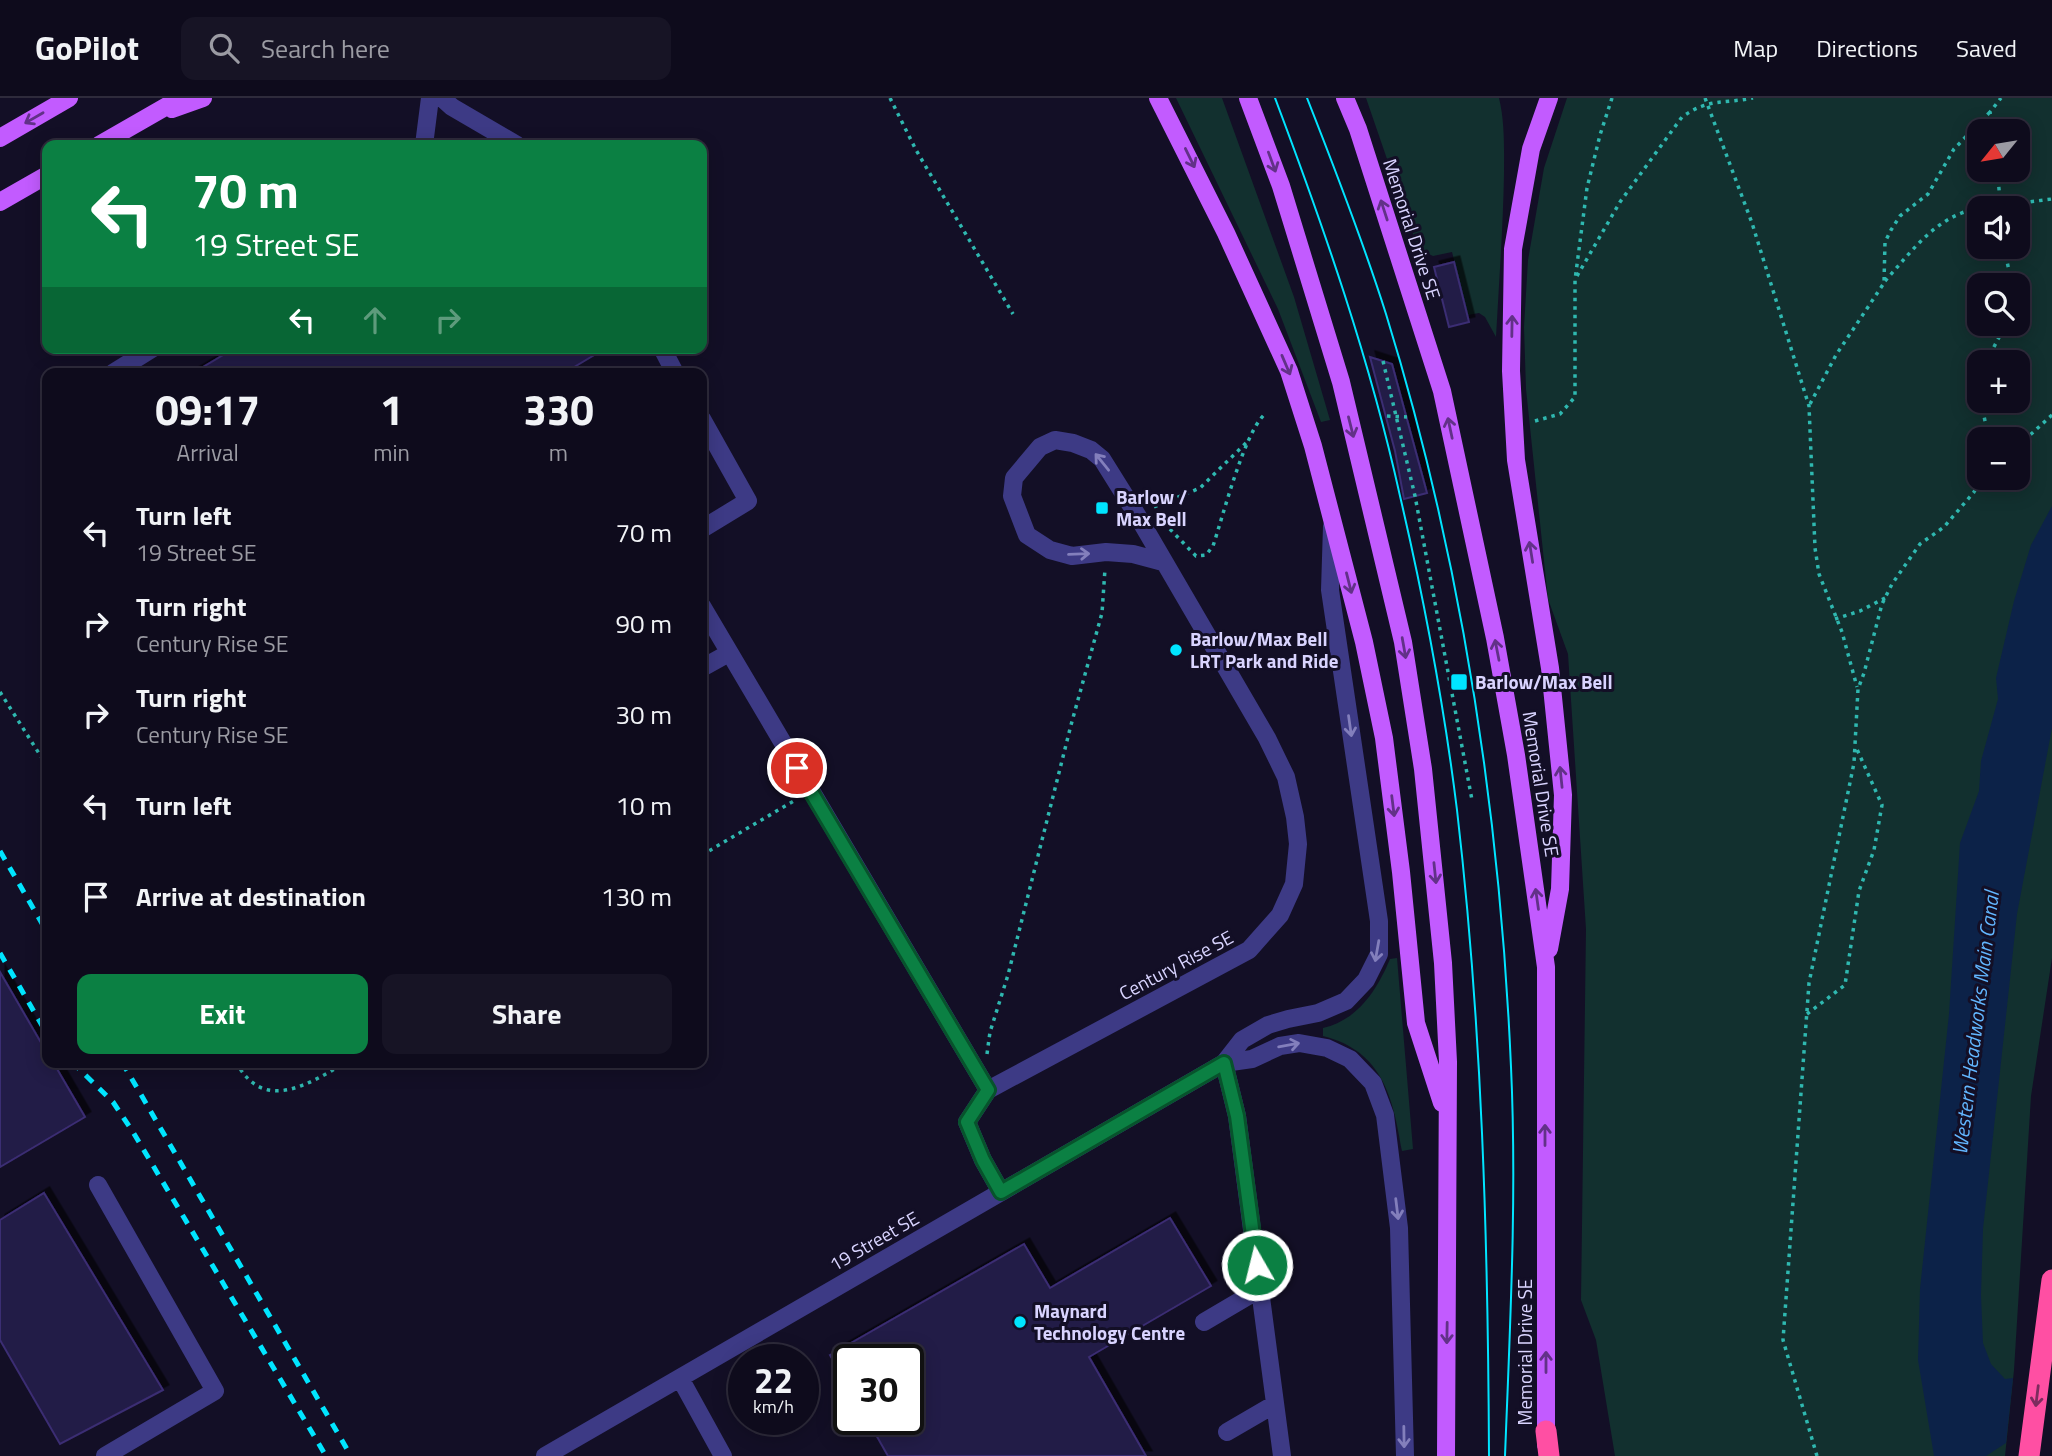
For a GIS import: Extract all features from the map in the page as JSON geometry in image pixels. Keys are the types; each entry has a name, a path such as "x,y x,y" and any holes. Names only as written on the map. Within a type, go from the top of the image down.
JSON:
{"highway":[{"path":"2029,1456 2052,1280"},
{"path":"1546,1431 1547,1456"}],"main road":[{"path":"0,138 69,98"},
{"path":"108,140 181,98"},
{"path":"149,117 203,98"},
{"path":"1158,98 1226,233 1289,372 1332,512 1384,737 1416,1023 1448,1122"},
{"path":"1248,98 1281,186 1340,382 1403,642 1423,769 1443,963 1448,1122 1446,1456"},
{"name":"Memorial Drive SE","path":"1345,98 1358,129 1442,391 1492,625 1516,755 1546,967 1546,1431"},
{"path":"1546,967 1560,889 1563,795 1550,668 1517,460 1511,371 1513,249 1531,149 1549,98"},
{"path":"0,202 42,178"}],"street":[{"path":"425,140 430,98"},
{"path":"442,98 452,107 508,140"},
{"path":"121,368 143,354"},
{"path":"707,428 748,501 707,526"},
{"name":"Century Rise SE","path":"1001,1192 983,1160 967,1122 988,1090 1249,950 1280,915 1294,884 1298,844 1286,777 1267,738 1163,562 1102,459 1091,450 1055,440 1040,447 1014,478 1012,496 1027,535 1050,550 1072,556 1106,552 1133,554 1163,562"},
{"path":"1224,1063 1242,1040 1268,1025 1318,1013 1346,1001 1366,980 1379,954 1379,921 1329,590 1332,512"},
{"path":"707,615 988,1090"},
{"path":"707,665 729,653"},
{"path":"1224,1063 1252,1059 1280,1046 1299,1043 1327,1048 1350,1059 1373,1083 1385,1115 1399,1228 1405,1456"},
{"path":"1224,1063 1237,1116 1282,1456"},
{"name":"19 Street SE","path":"545,1456 1224,1063"},
{"path":"98,1185 215,1391 105,1456"},
{"path":"1204,1322 1260,1289"},
{"path":"680,1378 723,1456"},
{"path":"1227,1432 1275,1404"}],"path":[{"path":"890,98 916,150 1013,313"},
{"path":"1535,421 1560,414 1575,397 1575,280 1587,188 1612,98"},
{"path":"1575,280 1619,202 1682,117 1705,100 1753,98"},
{"path":"1884,283 1885,242 1891,230 1900,216 1928,194 1954,149 2001,98"},
{"path":"1705,100 1752,223 1809,406 1815,548 1824,592 1850,659 1858,689"},
{"path":"1990,112 1991,119"},
{"path":"2030,202 2052,199"},
{"path":"1809,406 1836,355 1884,283 1936,226 1967,211"},
{"path":"1382,361 1398,417 1415,496 1472,800"},
{"path":"1160,518 1196,556 1206,555 1213,547 1255,423 1264,415"},
{"path":"2030,435 2052,415"},
{"path":"1387,416 1408,417"},
{"path":"1151,509 1200,488 1248,441"},
{"path":"1818,1456 1783,1340 1809,983 1854,763 1858,689 1885,598 1920,544 1944,527 1975,490"},
{"path":"988,1090 990,1032 1008,975 1102,613 1106,552"},
{"path":"1835,619 1860,611 1885,598"},
{"path":"0,692 42,758"},
{"path":"1807,1014 1845,985 1859,891 1874,850 1882,805 1855,746"},
{"path":"707,852 811,791"},
{"path":"241,1068 253,1084 271,1093 292,1089 335,1068"}],"green space":[{"path":"1176,98 1222,98 1294,297 1330,420 1321,422 1278,309"},
{"path":"1366,98 1499,98 1503,126 1504,174 1496,337 1485,317 1479,313 1468,315 1452,252 1433,256 1418,249"},
{"path":"1567,98 2052,98 2052,958 2031,1096 2014,1370 2005,1456 1615,1456 1596,1340 1581,1300 1586,929 1568,654 1548,599 1526,389 1524,327 1528,260 1544,168"},
{"path":"1397,958 1413,1149 1402,1151 1389,1095 1382,1079 1359,1053 1343,1043 1323,1036 1323,1028 1346,1018 1365,1002 1390,959"}],"water":[{"name":"Western Headworks Main Canal","path":"2052,506 2052,728 2017,914 1983,1229 1983,1343 1991,1364 2005,1379 2013,1378 2006,1443 1986,1456 1934,1456 1918,1360 1920,1289 1949,1014 1960,843 1979,791 1981,761 1998,699 1996,678 2014,601 2031,545"}],"building":[{"path":"1454,262 1469,322 1449,327 1434,267"},
{"path":"225,354 596,354 572,368 201,368"},
{"path":"1370,357 1392,364 1427,493 1404,499 1395,451"},
{"path":"0,972 42,1044 42,1068 56,1068 85,1117 0,1167"},
{"path":"44,1193 163,1390 60,1444 0,1340 0,1220"},
{"name":"Maynard Technology Centre","path":"1170,1218 1211,1286 1089,1357 1146,1456 888,1456 876,1435 924,1435 924,1344 849,1344 1024,1244 1050,1288"}],"tram line":[{"path":"1275,98 1328,245 1375,395 1417,574 1446,731 1466,891 1478,1052 1485,1214 1489,1456"},
{"path":"1307,98 1368,259 1412,406 1436,498 1456,592 1486,781 1506,972 1513,1115 1512,1261 1505,1456"}],"railway":[{"path":"0,851 42,923"},
{"path":"0,953 42,1025"},
{"path":"78,1068 113,1102 133,1132 326,1456"},
{"path":"125,1068 351,1456"}],"place":[{"name":"Barlow / Max Bell","path":"1102,508"},
{"name":"Barlow/Max Bell LRT Park and Ride","path":"1176,650"},
{"name":"Barlow/Max Bell","path":"1459,682"},
{"name":"Maynard Technology Centre","path":"1020,1322"}],"route":[{"path":"797,768 988,1090 967,1122 983,1160 1001,1192 1224,1063 1237,1116 1257,1265"}]}
